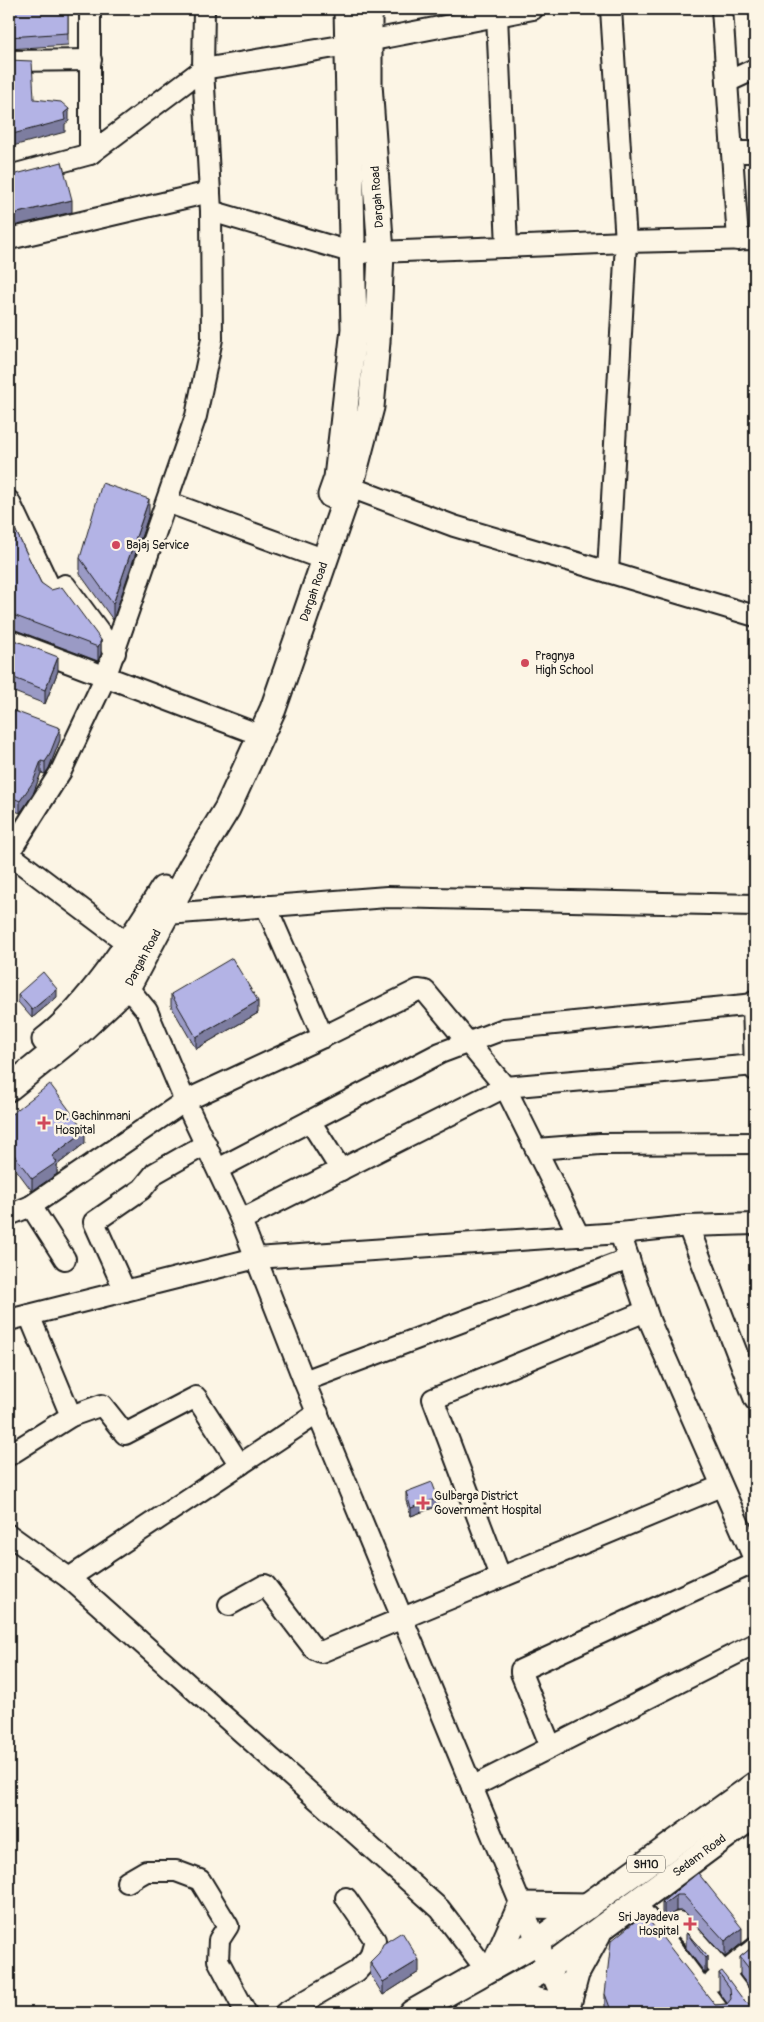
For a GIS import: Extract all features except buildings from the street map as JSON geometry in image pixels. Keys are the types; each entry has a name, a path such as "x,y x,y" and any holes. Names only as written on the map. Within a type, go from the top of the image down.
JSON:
{"main road":[{"name":"Dargah Road","path":"9,1067 50,1036 110,968 154,904 212,807 265,690 312,555 337,478 354,330 354,253 361,9"},
{"name":"Dargah Road","path":"9,1088 81,1030 128,986 227,809 273,709 350,487 371,407 378,342 381,253 369,84 359,43"},
{"name":"SH10","path":"412,2013 537,1942 755,1784"},
{"name":"Sedam Road","path":"549,1967 755,1814"},
{"path":"491,1968 521,1906 588,1906"},
{"path":"496,1996 525,1998 568,2011 576,1974 602,1928"},
{"name":"SH10","path":"466,2013 549,1967"}],"street":[{"path":"90,9 90,154"},
{"path":"127,943 9,853 61,771 105,678 196,416 212,339 210,202 203,69 204,9"},
{"path":"9,176 90,154 203,69 359,43 488,14 533,9"},
{"path":"608,572 626,242 611,9"},
{"path":"9,239 210,202 354,253 626,242 747,240 732,152 722,9"},
{"path":"488,14 507,247"},
{"path":"9,61 91,60"},
{"path":"727,82 755,69"},
{"path":"732,152 755,152"},
{"path":"350,487 454,526 755,616"},
{"path":"9,501 52,592 65,585 115,653"},
{"path":"167,502 312,555"},
{"path":"9,640 105,678 247,730"},
{"path":"167,914 387,897 755,905"},
{"path":"266,906 323,1037"},
{"path":"110,968 128,986 148,1012 184,1102 206,1144 241,1220 304,1381 521,1906 568,2011"},
{"path":"9,1215 31,1206 184,1102 420,990 425,991 505,1087 580,1236"},
{"path":"218,1169 440,1053 504,1029 755,1003 755,1070"},
{"path":"241,1220 505,1087 755,1065"},
{"path":"310,1121 341,1170"},
{"path":"537,1149 600,1144 755,1142"},
{"path":"125,1292 94,1222 142,1189 155,1173 206,1144"},
{"path":"31,1206 65,1259"},
{"path":"9,1320 256,1258 580,1236 688,1226 755,1224"},
{"path":"688,1226 755,1400"},
{"path":"551,1747 521,1670 755,1562 646,1311 620,1233"},
{"path":"304,1381 629,1259"},
{"path":"500,1576 433,1399 646,1311"},
{"path":"29,1315 71,1416"},
{"path":"9,1455 71,1416 102,1405 125,1434 196,1397 240,1465"},
{"path":"69,1578 318,1413"},
{"path":"229,1606 265,1585 314,1649 319,1652 402,1616 721,1486"},
{"path":"9,1535 69,1578 440,1909 491,1968"},
{"path":"472,1786 755,1644"},
{"path":"126,1882 146,1871 176,1871 200,1880 228,1926 219,1940 218,1960 246,2013"},
{"path":"284,2013 357,1971 370,1957 375,1940 346,1898"},
{"path":"635,1903 720,2013"},
{"path":"662,1936 679,1922 724,1973 754,2013"},
{"path":"703,1991 755,1948"}],"place":[{"name":"Bajaj Service","path":"116,545"},
{"name":"Pragnya High School","path":"525,663"},
{"name":"Dr. Gachinmani Hospital","path":"44,1123"},
{"name":"Gulbarga District Government Hospital","path":"423,1503"},
{"name":"Sri Jayadeva Hospital","path":"690,1924"}]}
